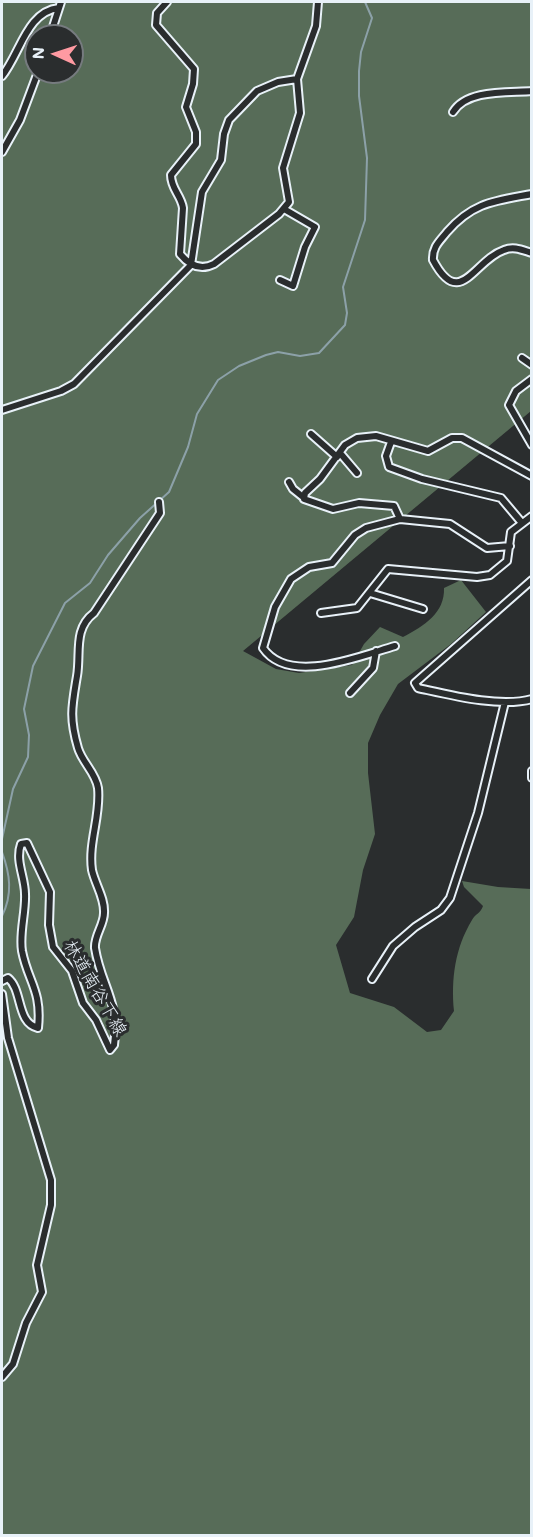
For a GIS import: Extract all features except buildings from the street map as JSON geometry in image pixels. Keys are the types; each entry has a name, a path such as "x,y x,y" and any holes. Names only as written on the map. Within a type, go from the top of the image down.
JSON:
{"street":[{"path":"167,2 157,13 156,25 194,69 193,84 186,107 196,132 196,144 171,175 171,183 182,201 183,208 180,254 191,265 204,268 214,264 284,209 289,197 284,168 300,113 297,79 316,26 318,2"},
{"path":"54,24 60,5"},
{"path":"2,76 15,59 36,18 60,5"},
{"path":"2,410 61,391 74,384 191,265 204,186 221,160 224,134 230,120 257,91 278,81 297,79"},
{"path":"2,152 20,120 34,84"},
{"path":"453,112 460,104 481,96 531,91"},
{"path":"531,194 482,204 467,211 436,244 433,260 447,281 455,283 462,282 503,250 518,249 531,253"},
{"path":"280,280 293,285 305,247 315,226 284,209"},
{"path":"522,358 531,365"},
{"path":"531,379 516,392 509,405 531,445"},
{"path":"311,434 357,473"},
{"path":"303,497 345,445 357,438 376,436 428,451 452,438 462,438 530,473"},
{"path":"391,442 386,456 389,467 422,479 501,498 522,522"},
{"path":"289,482 308,501 333,509 359,502 394,507 400,519"},
{"name":"林道南谷下線","path":"2,981 8,978 13,982 26,1020 38,1028 40,1009 35,986 22,950 25,894 18,853 21,844 27,843 50,892 49,925 53,947 72,971 83,1003 96,1020 106,1044 110,1050 114,1046 114,1004 95,947 104,917 104,906 92,870 91,844 99,803 97,785 79,751 72,725 71,700 78,675 80,631 160,513 159,502"},
{"path":"321,613 357,608 388,569 477,577 490,575 507,561 511,532 531,516"},
{"path":"395,646 316,667 304,667 274,660 263,648 263,641 280,593 291,579 309,567 332,563 355,535 366,528 400,519 450,524 487,548 510,546"},
{"path":"531,580 415,683 418,688 505,702 531,699"},
{"path":"370,593 423,609"},
{"path":"351,693 373,668 376,651"},
{"path":"372,979 393,946 415,927 441,910 450,898 478,813 505,702"},
{"path":"531,771 531,778"},
{"path":"2,994 8,1038 51,1180 51,1205 37,1264 42,1292 26,1323 13,1364 2,1377"}],"green space":[{"path":"2,2 531,2 531,411 243,651 276,669 299,673 352,665 364,644 380,627 403,637 411,633 437,612 441,605 444,588 461,580 486,612 451,644 398,684 380,715 368,743 368,773 375,834 363,870 354,917 336,945 350,993 394,1007 427,1032 441,1030 454,1011 453,987 458,953 466,931 483,906 464,887 462,881 498,887 531,889 531,1535 2,1536"}],"waterway":[{"path":"2,839 13,789 28,757 29,735 24,709 33,666 65,603 90,583 108,555 140,518 169,492 188,447 197,414 218,380 239,366 266,355 278,352 300,356 319,353 345,325 347,313 343,287 365,220 367,158 359,96 359,71 361,52 372,18 365,2"},
{"path":"2,852 9,884 8,900 2,916"}]}
